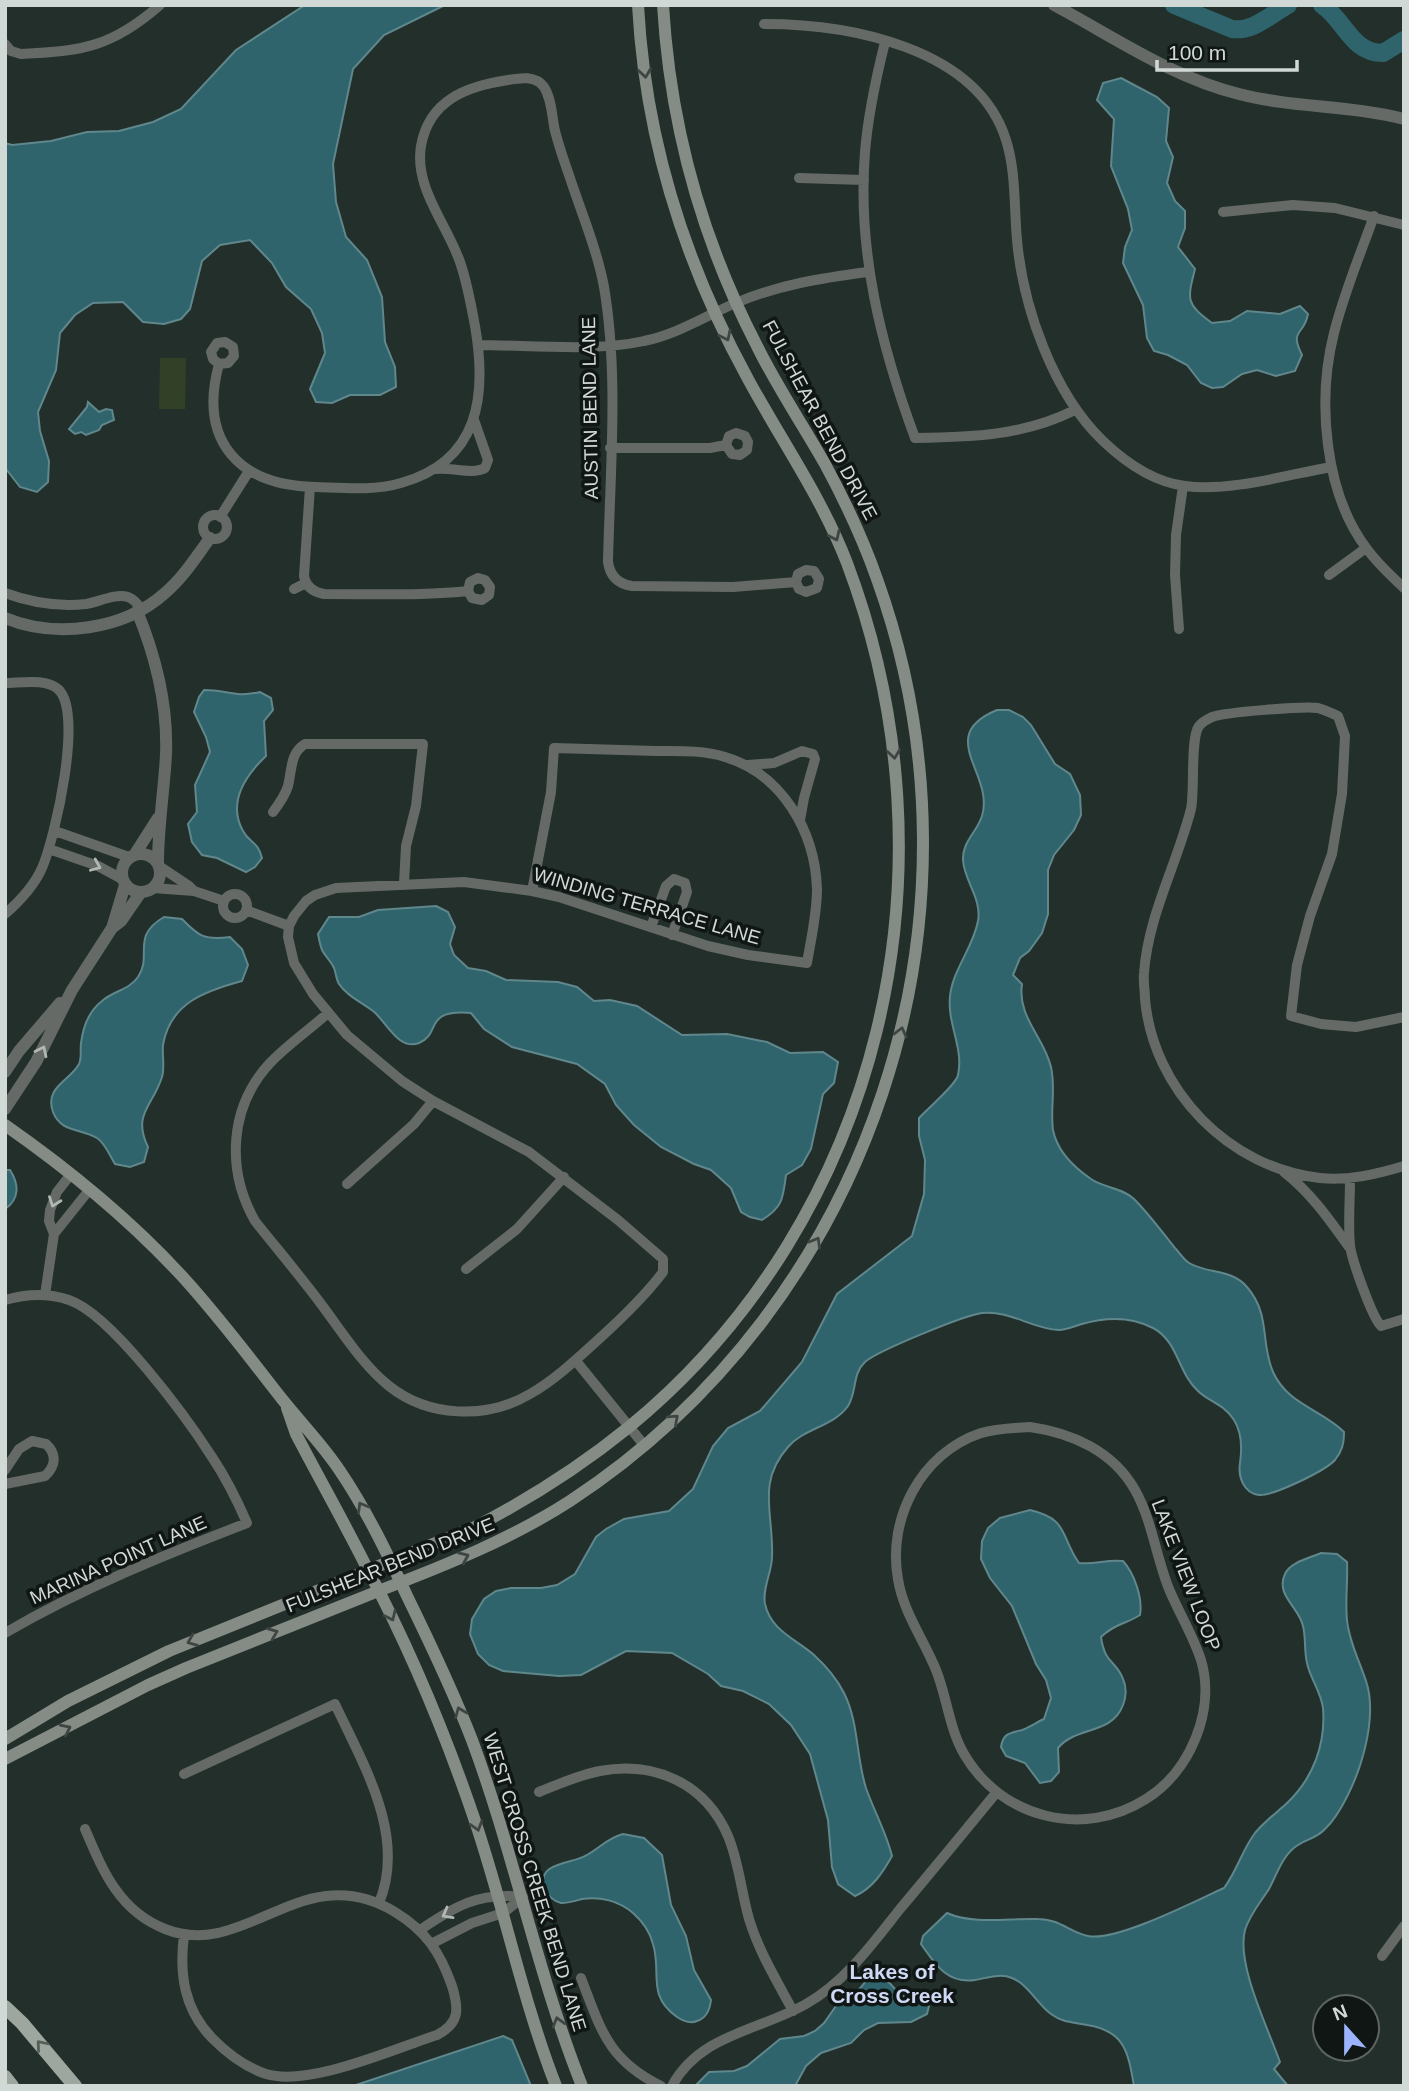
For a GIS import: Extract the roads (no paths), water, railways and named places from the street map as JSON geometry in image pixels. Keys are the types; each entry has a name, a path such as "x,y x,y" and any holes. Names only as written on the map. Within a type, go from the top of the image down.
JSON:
{"main road":[{"name":"FULSHEAR BEND DRIVE","path":"5,1739 68,1701 137,1665 391,1562 496,1516 568,1473 630,1426 693,1366 737,1315 789,1240 829,1165 851,1114 880,1020 891,962 898,889 900,815 891,728 873,643 846,561 816,497 750,383 715,313 687,246 665,174 646,78 638,5"},
{"name":"FULSHEAR BEND DRIVE","path":"5,1759 148,1685 481,1550 537,1521 596,1483 645,1445 704,1390 752,1335 806,1259 851,1175 883,1095 900,1034 917,950 922,890 922,800 912,710 895,633 867,552 836,485 757,347 710,239 684,155 668,70 663,5"},
{"path":"846,561 867,552"},
{"path":"898,889 922,890"},
{"name":"WEST CROSS CREEK BEND LANE","path":"5,1125 90,1189 179,1272 309,1429 363,1508 444,1671 471,1739 497,1811 561,2033 582,2086"},
{"path":"829,1165 851,1175"},
{"name":"WEST CROSS CREEK BEND LANE","path":"284,1401 296,1434 379,1591 421,1680 449,1750 474,1818 539,2041 556,2086"},
{"path":"137,1665 148,1685"},
{"path":"5,2007 22,2023 75,2086"},
{"path":"5,2077 12,2086"}],"street":[{"path":"5,44 11,51 21,54 85,48 114,38 140,23 160,5"},
{"path":"1054,5 1163,64 1216,88 1266,100 1360,110 1404,119"},
{"path":"764,24 811,27 885,42 926,55 970,83 987,101 1006,141 1012,169 1020,268 1027,297 1051,362 1075,410 1089,427 1124,459 1153,476 1183,486 1210,487 1331,467"},
{"path":"885,42 868,123 864,180 865,235 868,272 888,357 915,438 975,437 1025,429 1051,422 1075,410"},
{"name":"AUSTIN BEND LANE","path":"478,345 460,262 424,182 420,161 423,140 436,113 460,92 487,83 525,78 536,81 546,91 559,147 598,260 604,287 611,345 608,562 615,578 620,583 632,586 733,587 796,582"},
{"path":"799,178 864,180"},
{"path":"1223,212 1293,205 1335,208 1404,225"},
{"path":"1374,216 1334,331 1328,359 1326,405 1331,467 1344,506 1366,548 1404,589"},
{"path":"435,469 459,447 474,420 481,384 478,345 611,345 657,338 736,303 807,280 868,272"},
{"path":"219,364 213,393 215,420 228,450 249,471 275,483 310,487 393,485 435,469 477,471 485,468 488,460 474,420"},
{"path":"610,448 698,448 726,445"},
{"path":"220,517 249,471"},
{"path":"1179,629 1175,575 1183,486"},
{"path":"310,487 304,572 306,583 314,591 420,594 468,591"},
{"path":"211,517 220,517 227,525 225,533 218,539 210,538 204,530 205,522 211,517"},
{"path":"5,618 36,627 65,630 116,621 164,595 180,579 210,538"},
{"path":"1329,575 1366,548"},
{"path":"294,589 306,583"},
{"path":"5,593 43,604 67,606 89,604 119,596 129,597 137,602 140,608 137,611 149,639 163,705 166,752 160,814 160,876 112,928"},
{"path":"5,683 44,683 59,689 66,702 68,716 65,777 55,831 34,883 5,914"},
{"path":"1404,1017 1356,1027 1321,1024 1291,1016 1297,965 1310,916 1332,854 1342,794 1345,736 1338,716 1316,708 1214,716 1204,722 1198,727 1194,742 1195,781 1191,808 1150,936 1143,974 1146,1012 1156,1051 1191,1110 1219,1136 1249,1155 1280,1169 1319,1178 1350,1179 1404,1166"},
{"path":"273,812 288,788 296,752 305,744 423,744 416,806 406,846 404,883"},
{"path":"532,891 551,792 554,748 700,751 724,756 748,765 768,780 787,799 800,820"},
{"path":"748,765 774,763 802,751 813,754 815,759 800,820"},
{"path":"5,1109 36,1062 72,990 112,928 124,882 122,867 160,814"},
{"name":"WINDING TERRACE LANE","path":"289,926 306,901 324,890 404,883 464,882 532,891 583,904 672,935 748,955 807,963 817,889 814,863 800,820"},
{"path":"55,831 132,856 148,855 194,891"},
{"path":"49,849 98,866 135,891 194,891 224,901"},
{"path":"651,927 666,886 674,879 681,880 687,887 687,892 672,935"},
{"path":"240,895 245,900 246,909 240,916 232,917 225,913 224,901 229,896 240,895"},
{"path":"246,909 289,926 290,953 294,963 328,1013 374,1060 433,1101 529,1152 564,1177 663,1259 664,1267 659,1278 576,1361 531,1394 496,1408 464,1411 433,1408 391,1388 379,1377 255,1221 241,1191 235,1146 238,1122 246,1099 269,1064 328,1013"},
{"path":"5,1072 19,1051 72,990"},
{"path":"347,1184 414,1124 433,1101"},
{"path":"1280,1169 1301,1185 1322,1209 1349,1248 1377,1322 1381,1326 1404,1319"},
{"path":"5,1300 45,1295 54,1234 49,1221 52,1201 71,1174"},
{"path":"466,1269 517,1229 564,1177"},
{"path":"1349,1248 1350,1179"},
{"path":"54,1234 90,1189"},
{"name":"MARINA POINT LANE","path":"5,1633 86,1590 149,1561 247,1523 231,1487 186,1419 105,1322 70,1300 45,1295"},
{"path":"576,1361 645,1445"},
{"name":"LAKE VIEW LOOP","path":"1030,1427 1055,1431 1082,1440 1119,1470 1135,1490 1169,1588 1202,1662 1203,1714 1196,1739 1167,1783 1146,1799 1122,1811 1098,1818 1068,1819 1040,1815 996,1793 964,1753 953,1729 935,1668 905,1605 898,1581 895,1555 897,1530 916,1484 954,1446 980,1434 1004,1428 1030,1427"},
{"path":"5,1471 19,1449 32,1441 46,1444 54,1455 54,1464 45,1476 5,1484"},
{"path":"184,1774 335,1704 366,1771 383,1819 388,1844 388,1866 386,1884 379,1903"},
{"path":"539,1792 597,1772 619,1768 642,1769 668,1775 707,1800 735,1855 749,1918 761,1950 793,2011"},
{"path":"672,2086 691,2059 705,2048 793,2011 824,1992 865,1952 996,1793"},
{"path":"85,1829 112,1887 127,1906 147,1920 184,1935 204,1936 225,1931 294,1902 317,1896 342,1894 379,1903 420,1930 433,1943 456,1999 457,2013 454,2023 437,2035 321,2073 295,2077 268,2074 247,2066 225,2051 206,2033 195,2016 186,1996 183,1976 181,1958 184,1935"},
{"path":"420,1930 443,1914 468,1903 498,1894 523,1897"},
{"path":"433,1943 472,1923 503,1913 523,1897"},
{"path":"1382,1956 1404,1926"},
{"path":"582,1978 607,2042 639,2075 661,2086"}],"water":[{"path":"305,5 445,5 384,35 353,69 333,164 336,202 346,237 367,260 382,297 385,342 395,367 396,387 380,395 350,395 332,403 316,402 310,389 325,353 322,333 311,309 286,287 272,263 250,240 220,245 202,261 190,309 181,319 164,324 143,322 123,302 93,303 75,315 60,333 56,370 38,412 40,431 49,461 48,482 37,492 20,487 6,469 5,143 12,145 51,141 87,132 119,131 153,122 181,109 236,50"},
{"path":"1121,78 1157,97 1169,108 1166,141 1173,157 1167,183 1175,201 1185,211 1185,228 1178,247 1195,269 1190,295 1193,306 1212,323 1230,321 1247,311 1280,314 1300,306 1308,314 1297,336 1302,355 1295,371 1276,376 1257,370 1242,374 1223,387 1212,388 1201,383 1187,365 1154,351 1147,338 1143,305 1123,263 1125,247 1132,230 1128,209 1111,166 1114,119 1097,100 1103,83"},
{"path":"88,402 99,412 112,410 114,420 86,435 81,432 75,434 69,429"},
{"path":"204,690 237,694 260,692 271,698 273,710 264,721 266,756 246,780 238,800 237,810 243,831 258,848 262,858 255,867 246,872 217,858 202,855 192,842 188,824 197,812 195,785 210,752 194,712"},
{"path":"997,710 1009,710 1023,717 1031,725 1055,764 1070,774 1080,795 1081,815 1074,830 1054,855 1048,870 1048,914 1042,933 1029,951 1020,958 1013,975 1022,984 1023,1007 1051,1067 1052,1122 1058,1145 1073,1164 1091,1179 1124,1192 1134,1199 1187,1262 1227,1274 1247,1287 1259,1308 1269,1361 1279,1383 1296,1399 1335,1424 1344,1432 1344,1440 1335,1460 1321,1470 1275,1492 1254,1494 1245,1487 1241,1478 1241,1440 1234,1420 1223,1408 1191,1384 1173,1349 1161,1334 1144,1324 1127,1320 1100,1320 1059,1330 1002,1314 982,1313 922,1334 865,1362 858,1372 848,1406 835,1419 802,1436 788,1447 772,1473 769,1499 772,1557 764,1598 768,1613 778,1628 823,1664 838,1683 849,1704 866,1788 892,1856 872,1884 855,1896 838,1884 832,1867 828,1820 810,1754 791,1725 769,1704 743,1691 721,1686 708,1674 672,1653 626,1651 581,1675 559,1676 503,1671 489,1665 478,1654 470,1634 472,1619 484,1599 496,1591 557,1585 575,1574 596,1537 606,1529 624,1519 669,1511 693,1489 713,1446 728,1428 760,1411 802,1362 837,1294 912,1236 924,1194 925,1160 919,1136 919,1118 958,1075 959,1055 950,996 955,977 972,940 979,913 963,860 967,842 980,822 984,800 968,744 970,732 979,720"},
{"path":"436,906 448,912 455,927 450,944 454,955 468,968 486,971 506,980 558,982 577,987 594,1001 610,1000 637,1006 682,1035 727,1034 767,1042 790,1053 823,1052 838,1062 834,1083 823,1094 811,1149 802,1165 786,1175 783,1196 774,1211 762,1220 741,1212 731,1188 711,1170 661,1147 634,1125 616,1105 605,1084 577,1064 512,1047 484,1029 471,1013 445,1015 435,1023 426,1039 419,1043 405,1043 393,1034 373,1011 342,988 333,965 322,950 318,934 329,917 359,917 378,910"},
{"path":"164,917 182,919 203,936 230,937 242,949 248,965 242,981 215,989 191,1001 173,1019 163,1045 162,1077 143,1118 142,1126 148,1147 144,1162 130,1167 115,1164 97,1138 61,1124 51,1103 55,1090 79,1064 82,1037 90,1014 102,1001 130,985 138,977 144,961 148,932"},
{"path":"5,1170 10,1170 13,1175 16,1196 5,1209"},
{"path":"1030,1510 1051,1518 1058,1524 1079,1563 1123,1561 1137,1586 1141,1608 1140,1615 1101,1637 1105,1653 1120,1673 1125,1685 1125,1699 1118,1715 1102,1726 1066,1741 1058,1748 1059,1772 1051,1781 1040,1783 1025,1763 1006,1756 1001,1747 1008,1734 1044,1719 1051,1698 1046,1680 1036,1664 1012,1606 990,1578 981,1559 982,1541 988,1528 1000,1518"},
{"path":"1321,1553 1337,1554 1347,1562 1348,1628 1366,1681 1370,1720 1359,1767 1342,1806 1322,1832 1298,1845 1288,1854 1245,1930 1243,1944 1249,1978 1280,2062 1274,2069 1288,2086 1134,2086 1127,2053 1110,2032 1055,2017 1023,1985 1012,1978 998,1976 965,1980 949,1976 921,1944 923,1936 947,1913 980,1920 1046,1920 1081,1934 1101,1936 1136,1927 1224,1888 1255,1833 1304,1784 1320,1748 1322,1702 1307,1663 1301,1619 1285,1595 1283,1581 1291,1566"},
{"path":"623,1834 644,1838 662,1855 671,1905 686,1936 694,1970 711,2000 707,2013 700,2020 682,2020 667,2009 661,2000 652,1940 633,1913 622,1905 602,1899 589,1898 561,1903 552,1898 545,1889 543,1880 550,1869 579,1859"},
{"path":"876,1977 886,1980 904,1996 926,2002 929,2006 927,2014 911,2022 878,2023 864,2030 851,2043 821,2053 806,2066 795,2086 695,2086 709,2072 734,2071 747,2066 780,2039 804,2036 815,2031 836,2006 852,1998 866,1981"},
{"path":"503,2036 512,2040 531,2086 353,2086"}],"waterway":[{"path":"1174,5 1232,29 1247,28 1288,5"},
{"path":"1322,5 1356,42 1372,52 1383,53 1404,40"}],"district":[{"name":"Lakes of Cross Creek","path":"892,1983"}]}
